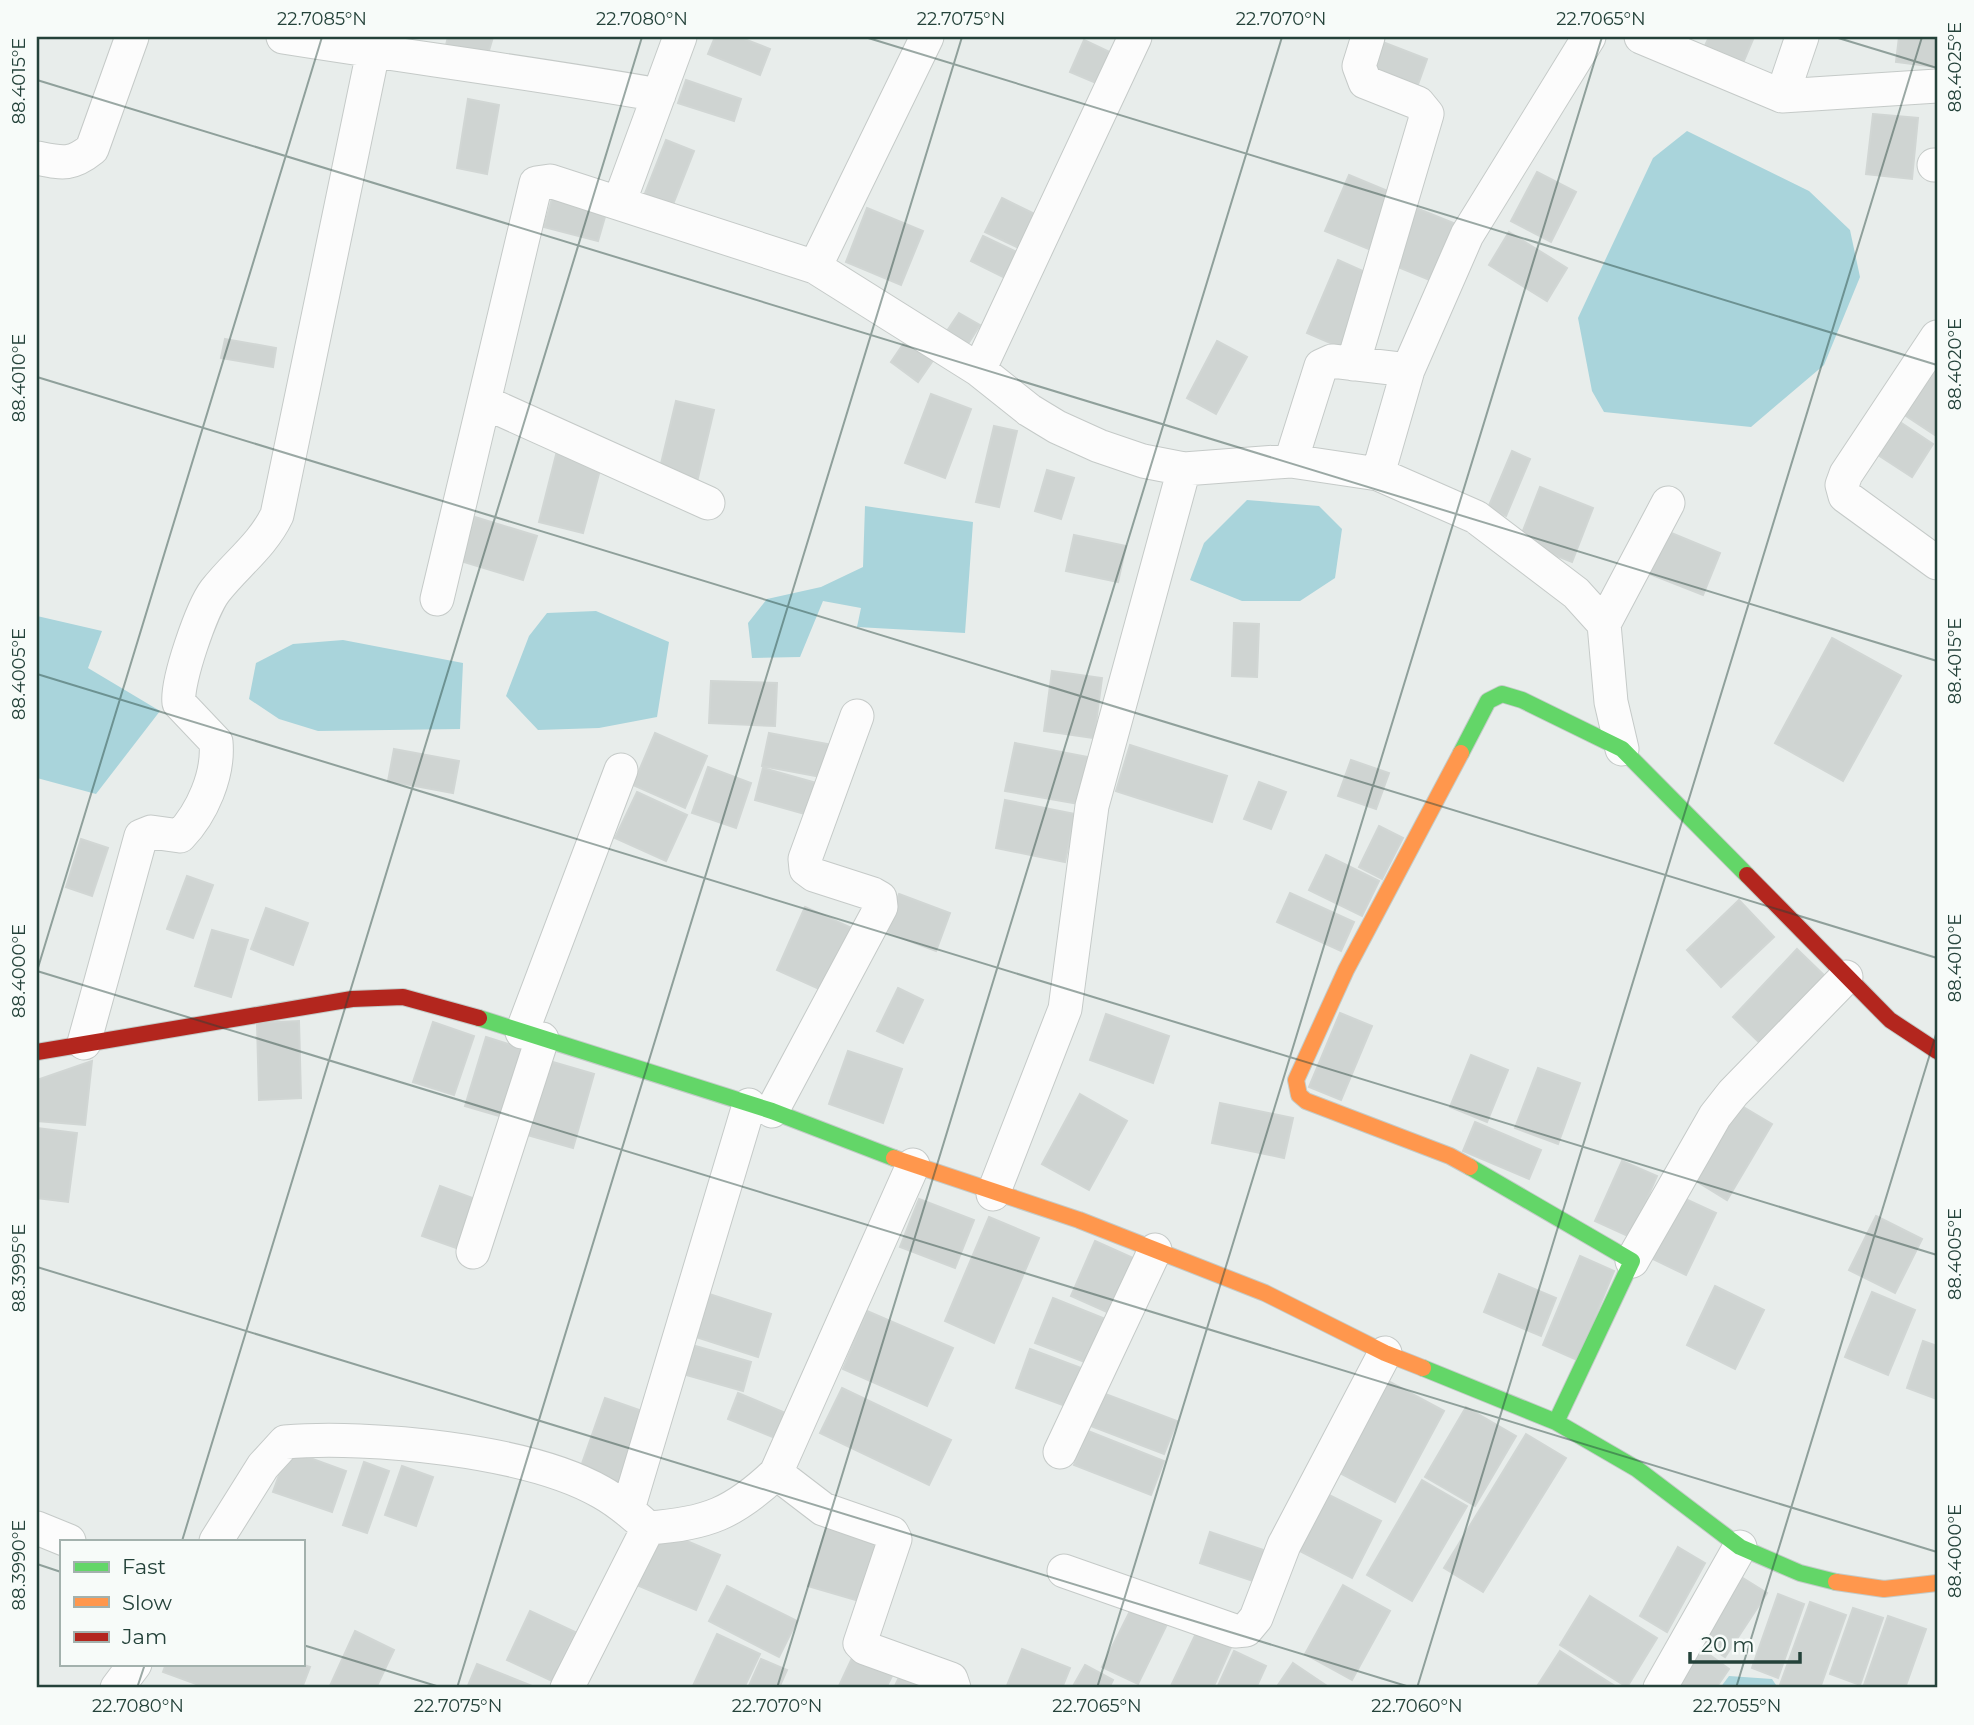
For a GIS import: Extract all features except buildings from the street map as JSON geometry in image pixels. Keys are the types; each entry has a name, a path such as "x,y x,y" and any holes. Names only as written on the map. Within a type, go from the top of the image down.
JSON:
{"street":[{"path":"37,158 60,163 78,161 92,149 132,37"},
{"path":"283,37 466,66 515,70 659,95"},
{"path":"619,203 680,37"},
{"path":"815,267 928,37"},
{"path":"979,370 1135,37"},
{"path":"1353,364 1427,114 1418,103 1365,82 1359,66 1368,37"},
{"path":"1378,474 1408,370 1467,234 1588,37"},
{"path":"1641,37 1676,43 1782,96 1937,86"},
{"path":"1782,96 1802,37"},
{"path":"84,1043 141,836 151,832 180,836 205,800 210,785 216,742 179,703 178,681 211,597 265,538 277,515 373,51"},
{"path":"438,599 536,183 550,181 815,267 979,370 1057,428 1143,461 1184,469 1291,461 1378,474 1476,517 1576,593 1604,624"},
{"path":"1937,337 1846,474 1842,485 1845,496 1937,563"},
{"path":"1291,461 1321,366 1332,361 1408,370"},
{"path":"484,402 708,503"},
{"path":"993,1194 1065,1009 1092,806 1184,469"},
{"path":"1622,749 1611,702 1604,624 1668,503"},
{"path":"1632,1261 1450,1156 1306,1101 1298,1095 1296,1080 1346,970 1488,701 1502,694 1522,700 1622,749 1890,1020 1937,1051"},
{"path":"567,1688 638,1518 761,1108 881,907 880,898 873,894 814,875 806,869 805,859 857,716"},
{"path":"473,1252 532,1035 621,771"},
{"path":"1556,1422 1632,1261 1699,1140 1727,1101 1846,977"},
{"path":"37,1052 352,999 403,997 436,1004 761,1108 993,1194 1079,1220 1265,1293 1385,1353 1556,1422 1637,1469 1740,1547 1800,1573 1853,1587 1884,1589 1937,1583"},
{"path":"217,1540 263,1466 285,1443 315,1440 373,1441 529,1464 599,1490 638,1518 671,1527 718,1516 746,1501 776,1473 913,1165"},
{"path":"1060,1452 1155,1250"},
{"path":"1064,1571 1235,1631 1246,1630 1256,1618 1284,1545 1385,1353"},
{"path":"776,1473 823,1509 892,1533 895,1539 860,1643 865,1648 951,1679 954,1688"},
{"path":"37,1528 67,1540"},
{"path":"1660,1688 1740,1547"},
{"path":"117,1688 134,1666"}],"water":[{"path":"1687,131 1809,191 1850,230 1860,277 1824,365 1751,427 1604,412 1592,391 1578,318 1653,158"},
{"path":"1247,500 1319,506 1342,529 1335,578 1300,601 1242,601 1190,580 1204,543"},
{"path":"865,506 973,522 965,633 857,627 861,608 823,601 800,657 752,658 748,623 767,599 821,587 863,567"},
{"path":"596,611 669,642 657,717 599,728 538,730 506,696 529,636 547,613"},
{"path":"37,616 102,631 88,668 160,711 96,794 37,778"},
{"path":"343,640 463,663 460,729 318,731 279,719 249,699 256,663 293,644"},
{"path":"1729,1676 1772,1679 1778,1688 1720,1688"}],"traffic: fast":[{"path":"1461,753 1488,701 1502,694 1522,700 1622,749 1747,875"},
{"path":"479,1018 772,1111 894,1158"},
{"path":"1470,1167 1632,1261 1556,1422"},
{"path":"1423,1368 1556,1422 1637,1469 1740,1547 1800,1573 1836,1582"}],"traffic: slow":[{"path":"1461,753 1346,970 1296,1080 1299,1095 1306,1101 1450,1156 1470,1167"},
{"path":"894,1158 1079,1220 1265,1293 1385,1353 1423,1368"},
{"path":"1836,1582 1884,1589 1937,1583"}],"traffic: jam":[{"path":"1747,875 1890,1020 1937,1051"},
{"path":"37,1052 352,999 403,997 479,1018"}]}
